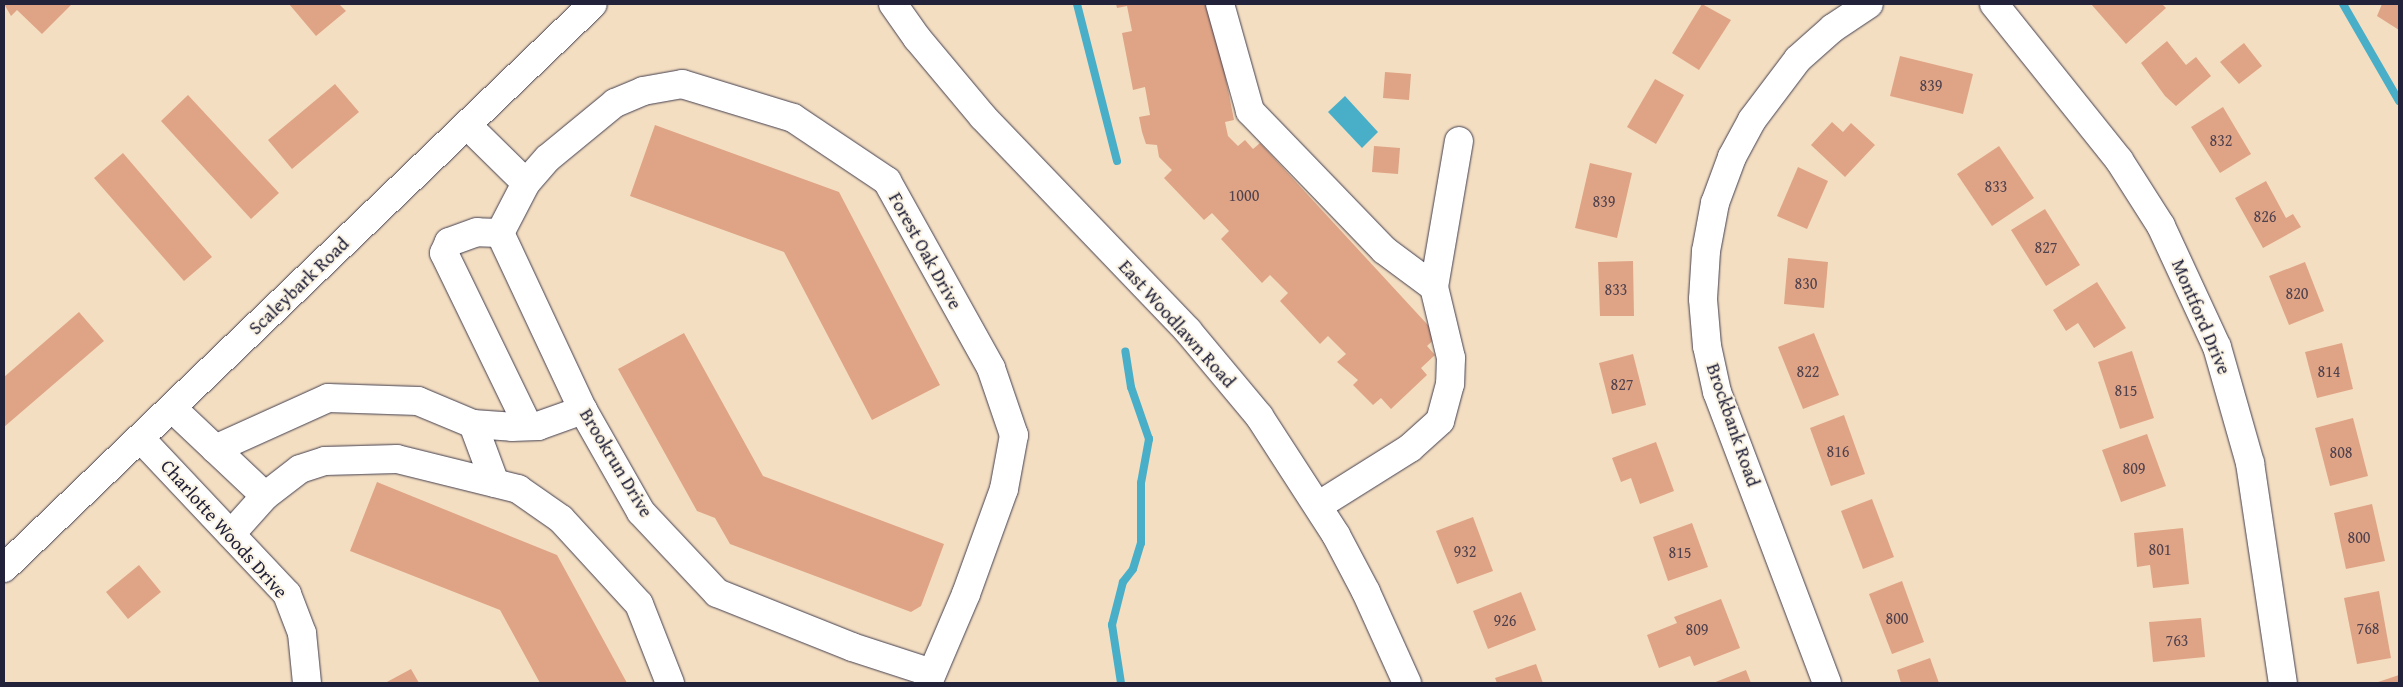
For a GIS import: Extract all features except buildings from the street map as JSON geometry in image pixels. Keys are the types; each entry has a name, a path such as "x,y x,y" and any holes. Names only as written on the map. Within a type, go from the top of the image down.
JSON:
{"street":[{"name":"Scaleybark Road","path":"7,559 141,439 593,4"},
{"name":"East Woodlawn Road","path":"893,4 917,38 983,118 1188,331 1259,416 1319,505 1366,592 1407,683"},
{"path":"1220,4 1250,111 1384,250 1434,287"},
{"name":"Brockbank Road","path":"1827,683 1718,392 1707,346 1703,299 1706,251 1715,203 1732,157 1752,120 1798,59 1833,28 1869,4"},
{"name":"Montford Drive","path":"1994,4 2119,160 2161,226 2209,329 2231,390 2250,463 2283,683"},
{"name":"Forest Oak Drive","path":"526,184 548,158 615,103 643,92 682,84 793,118 886,182 991,368 1014,435 1004,489 966,594 930,678"},
{"path":"468,126 526,184 500,233 477,232 449,242 444,253 528,426"},
{"path":"1319,505 1410,448 1440,421 1450,384 1451,358 1434,287 1459,141"},
{"name":"Brookrun Drive","path":"500,233 583,410 641,512 717,593 930,678"},
{"path":"215,449 328,398 418,401 473,424 528,426 583,410"},
{"path":"172,408 265,496"},
{"path":"473,424 495,483"},
{"name":"Charlotte Woods Drive","path":"141,439 287,594 302,632 307,683"},
{"path":"231,534 265,496 300,469 325,461 397,459 518,489 561,519 639,604 670,683"}],"water":[{"path":"1345,96 1378,132 1362,148 1328,112"}],"waterway":[{"path":"1077,4 1117,161"},
{"path":"2343,4 2399,101"},
{"path":"1121,683 1112,625 1123,582 1133,569 1141,543 1141,483 1149,439 1131,387 1125,351"}]}
